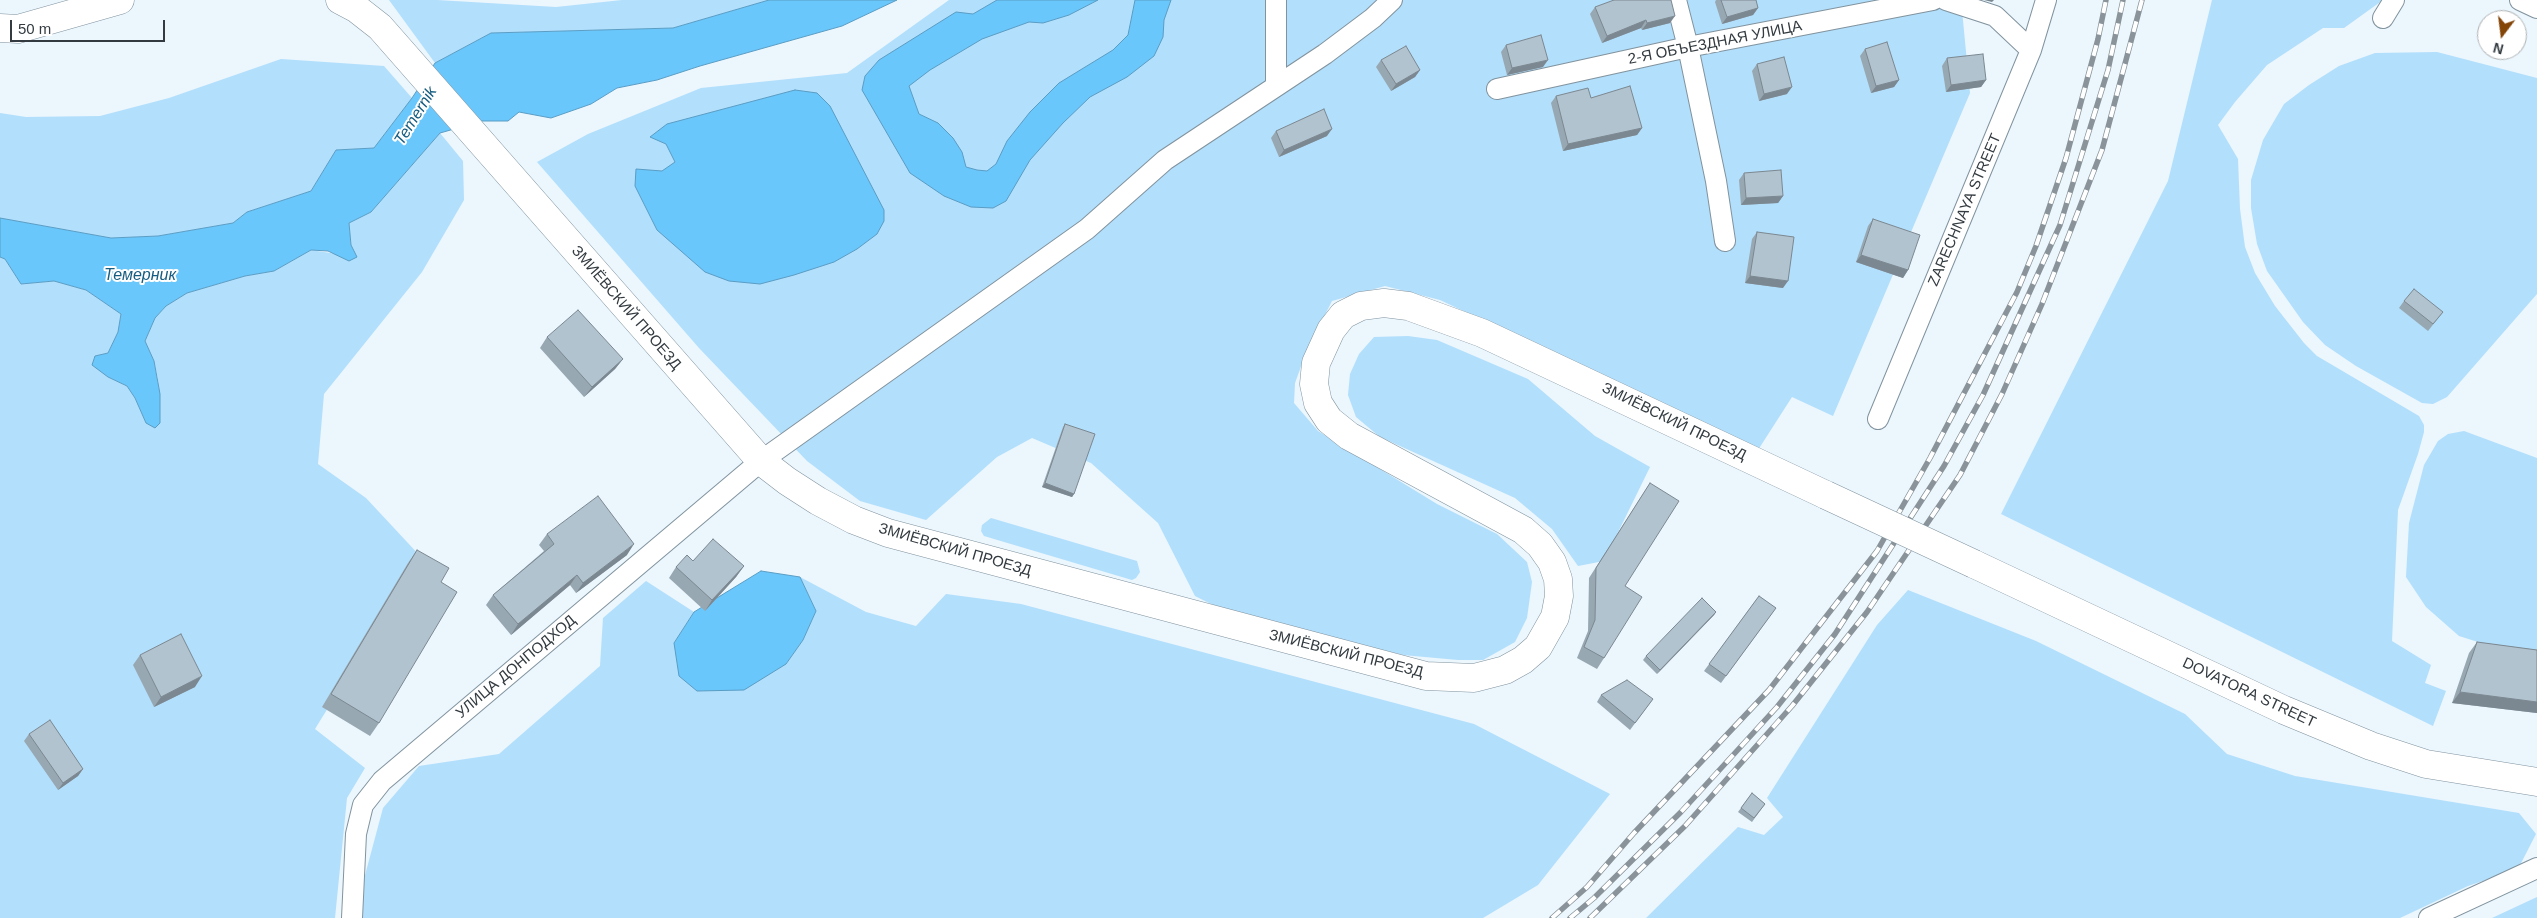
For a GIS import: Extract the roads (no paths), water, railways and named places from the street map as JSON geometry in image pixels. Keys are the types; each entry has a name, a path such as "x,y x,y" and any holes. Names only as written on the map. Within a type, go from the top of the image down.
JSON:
{"main road":[{"path":"0,28 18,29 120,0"},
{"name":"ЗМИЁВСКИЙ ПРОЕЗД","path":"340,0 357,9 380,27 762,461 787,482 818,501 854,520 888,533 1426,676 1474,678 1505,670 1523,660 1538,648 1555,617 1559,596 1558,580 1552,562 1540,545 1523,530 1349,436 1329,420 1318,402 1314,384 1316,363 1331,330 1344,315 1361,306 1384,304 1408,306 1482,334 1571,373 1974,564"},
{"name":"DOVATORA STREET","path":"1974,564 2284,710 2371,746 2426,764 2537,782"}],"street":[{"path":"1276,0 1276,86"},
{"name":"УЛИЦА ДОНПОДХОД","path":"352,918 356,834 363,804 382,781 762,461 1087,229 1165,160 1374,18 1392,0"},
{"path":"1676,0 1688,47 1716,181 1725,242"},
{"name":"2-Я ОБЪЕЗДНАЯ УЛИЦА","path":"1497,89 1688,47 1933,0"},
{"path":"1946,0 1995,16 2031,50"},
{"name":"ZARECHNAYA STREET","path":"1878,419 2031,50 2046,0"},
{"path":"2383,18 2394,0"},
{"path":"2520,0 2537,8"},
{"path":"2429,918 2537,868"}],"water":[{"path":"769,0 897,0 842,26 657,80 617,88 591,104 551,118 519,112 508,121 482,121 440,133 371,212 349,223 351,245 357,257 349,261 328,251 311,250 274,271 245,276 187,293 166,306 155,318 145,341 154,361 160,394 160,423 155,428 146,423 135,398 127,386 108,377 92,365 95,356 108,353 118,332 121,314 86,290 54,281 21,284 5,259 0,257 0,218 111,238 158,236 233,223 247,212 311,191 336,150 374,148 412,98 435,63 491,33 673,28"},
{"path":"997,0 1098,0 1069,15 1043,23 1029,22 982,39 930,70 909,86 919,114 938,123 953,138 962,152 966,167 987,171 996,164 1007,141 1030,112 1059,83 1113,50 1128,35 1135,0 1171,0 1164,20 1163,37 1154,56 1127,77 1090,97 1063,123 1030,160 1006,201 993,208 971,207 944,196 910,173 862,90 865,76 879,60 956,12 973,14"},
{"path":"795,90 817,93 830,106 884,210 884,221 877,234 857,249 834,262 794,275 760,284 729,281 705,272 657,230 635,186 636,169 662,171 675,162 666,144 650,137 667,124"},
{"path":"761,571 800,577 816,611 803,640 786,664 744,690 697,691 679,676 674,643 694,612"}],"railway":[{"path":"1552,918 1587,887 1634,833 1769,690 1877,551 1930,458 2017,292 2036,246 2066,158 2098,39 2106,0"},
{"path":"1570,918 1594,898 1681,812 1777,707 1835,634 1944,466 1983,395 2060,225 2108,70 2123,0"},
{"path":"1590,918 1685,826 1792,706 1867,612 1960,475 2002,394 2042,304 2102,150 2142,0"}],"water label":[{"name":"Temernik","path":"416,116"},
{"name":"Темерник","path":"140,276"}]}
